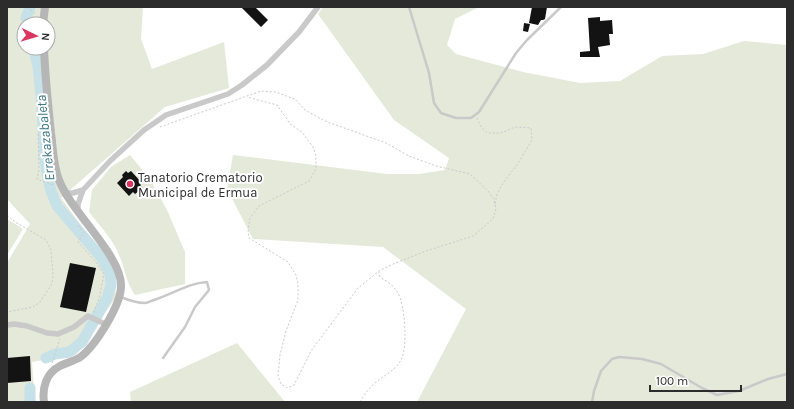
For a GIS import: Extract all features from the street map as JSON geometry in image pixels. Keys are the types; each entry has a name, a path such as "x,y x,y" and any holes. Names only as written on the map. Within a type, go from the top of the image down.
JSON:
{"main road":[{"path":"44,402 45,381 59,366 79,358 95,341 103,323 114,311 120,296 121,284 116,265 103,245 78,213 59,182 55,168 45,56"}],"street":[{"path":"78,213 78,204 83,190 110,161 144,130 166,115 228,94 242,85 267,64 299,32 318,7"},
{"path":"66,193 73,193 83,190"},
{"path":"7,325 14,324 27,326 58,334 74,327 88,316 103,323"}],"lane":[{"path":"409,7 429,72 434,103 441,113 456,118 471,118 476,116 516,53 527,40 561,7"},
{"path":"120,296 129,300 145,303 162,298 201,282 207,282 209,290 195,307 185,327 163,358"},
{"path":"592,402 601,371 612,359 619,357 642,359 661,364 717,395 739,391 768,379 787,374"}],"path":[{"path":"28,8 37,15"},
{"path":"157,128 261,91 275,92 295,99 305,110 325,121 386,143 409,156 436,166 470,174 488,191 494,200 496,209 493,220 473,236 423,252 391,265 379,271 358,288 311,351 294,386 287,388 281,384 278,376 280,355 286,331 298,300 298,284 296,275 288,262 249,238 248,229 250,218 260,206 309,181 316,169 316,156 313,147 302,132 291,125 277,105 247,97"},
{"path":"476,116 481,127 487,132 501,133 515,127 531,128 532,140 519,162 503,182 497,194 495,205"},
{"path":"45,125 38,134 39,170 37,179 52,184"},
{"path":"7,215 15,222 46,240 51,250 53,275 52,284 40,302 33,307 7,312"},
{"path":"84,233 78,242 95,261 104,274 99,300 91,317"},
{"path":"360,402 365,393 375,383 393,370 401,360 405,347 404,318 400,295 391,283 380,277 379,271"},
{"path":"53,360 60,338 64,336"}],"shaded area":[{"path":"7,7 143,7 141,39 152,69 224,42 229,88 165,107 61,198 114,270 116,297 76,355 32,362 36,402 7,402 7,263 30,224 7,199"},
{"path":"323,7 479,7 455,19 447,45 456,54 523,72 580,83 620,81 662,56 703,54 744,41 787,45 787,402 417,402 466,309 383,247 253,239 227,189 233,155 387,174 419,174 445,170 449,158 394,120 318,14"},
{"path":"130,155 150,179 167,210 185,252 185,284 135,295 130,286 121,260 110,238 89,212 92,190 111,167"},
{"path":"7,219 23,229 7,255"},
{"path":"237,343 285,402 131,402 130,392"}],"building":[{"path":"241,7 255,7 268,20 261,27"},
{"path":"532,7 547,7 545,19 541,20 538,25 529,23"},
{"path":"600,17 600,21 612,20 613,34 609,34 610,45 598,47 600,57 580,57 580,52 590,51 588,18"},
{"path":"524,23 530,24 528,32 523,31"},
{"name":"Tanatorio Crematorio Municipal de Ermua","path":"126,171 128,173 131,171 142,183 140,185 143,188 135,194 133,192 129,196 117,183"},
{"path":"70,263 96,268 86,312 60,307"},
{"path":"30,356 31,381 7,383 7,358"}],"waterway":[{"name":"Errekazabaleta","path":"27,16 30,7"},
{"name":"Errekazabaleta","path":"35,56 38,66 41,95 45,160 51,191 57,206 101,257 110,273 111,285 107,298 82,342 69,352 55,354 46,358"},
{"path":"30,388 30,402"}],"place":[{"name":"Tanatorio Crematorio Municipal de Ermua","path":"130,184"}]}
